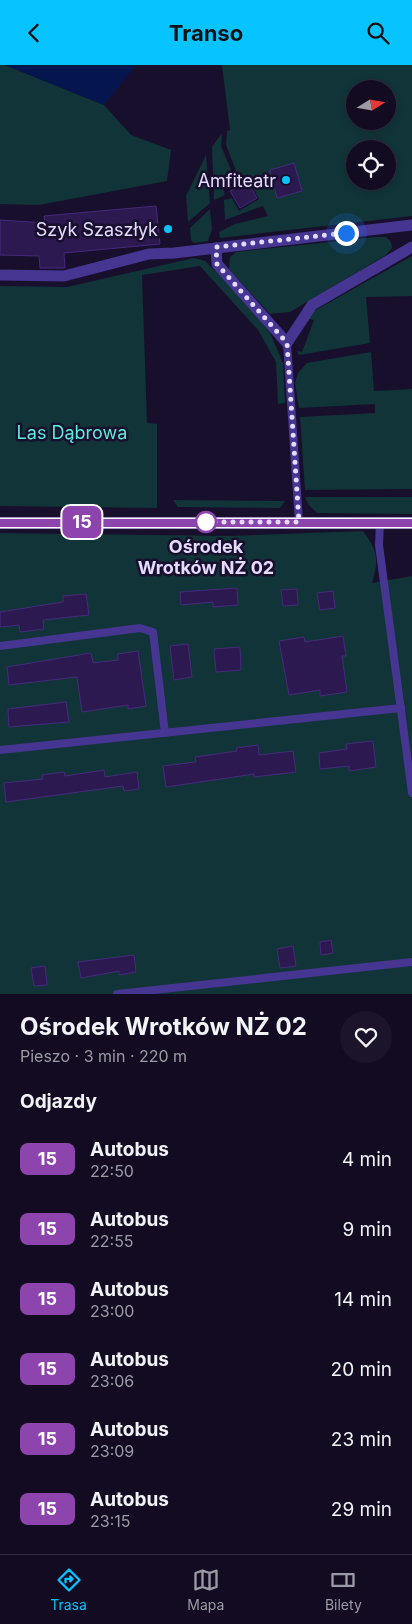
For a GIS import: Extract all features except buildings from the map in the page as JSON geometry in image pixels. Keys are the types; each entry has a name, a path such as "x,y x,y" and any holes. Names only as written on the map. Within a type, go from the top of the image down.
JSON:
{"street":[{"path":"0,275 64,276 83,273 149,254 412,225"},
{"path":"216,247 217,264 287,343 312,305 412,247"},
{"path":"0,523 412,523"}],"lane":[{"path":"287,343 299,522"},
{"path":"380,523 379,545 412,793"},
{"path":"0,646 140,627 153,632 165,733"},
{"path":"0,750 401,708"},
{"path":"117,994 412,963"}],"green space":[{"path":"0,65 5,65 104,105 131,135 171,150 167,181 39,205 0,204"},
{"path":"222,65 412,65 412,216 220,238 219,232 235,224 268,216 263,206 225,220 224,200 232,198 239,211 259,199 248,179 240,181 226,145 227,131 230,130"},
{"path":"222,133 221,146 235,180 223,188 225,195 214,200 212,147"},
{"path":"206,155 210,203 188,222 186,196"},
{"path":"210,209 212,230 208,241 194,243 191,240 190,228"},
{"path":"386,237 391,242 392,248 386,255 290,312 270,314 229,269 230,257 236,252"},
{"path":"412,256 412,296 366,297 370,343 299,355 297,351 302,352 314,320 309,319 314,311"},
{"name":"Las Dąbrowa","path":"194,258 205,261 243,298 270,333 283,363 285,403 278,404 276,362 258,330 200,266 142,275 147,423 157,424 157,508 0,506 0,286 67,287"},
{"path":"371,352 374,391 412,389 412,489 305,490 300,417 375,413 375,404 299,408 295,383 298,373 307,363"},
{"path":"305,497 412,497 412,514 317,513 309,505"},
{"path":"173,500 285,501 280,508 178,507"},
{"path":"363,531 372,544 376,556 376,568 372,583 412,576 412,994 0,994 0,533 229,536"}],"shaded area":[{"path":"5,65 136,65 104,105"}],"bus line":[{"name":"15","path":"0,523 412,523"}],"place":[{"name":"Amfiteatr","path":"286,180"},
{"name":"Szyk Szaszłyk","path":"168,229"},
{"name":"Ośrodek Wrotków NŻ 02","path":"206,522"}],"route":[{"path":"206,522 299,522 287,343 217,264 216,247 346,233"}]}
